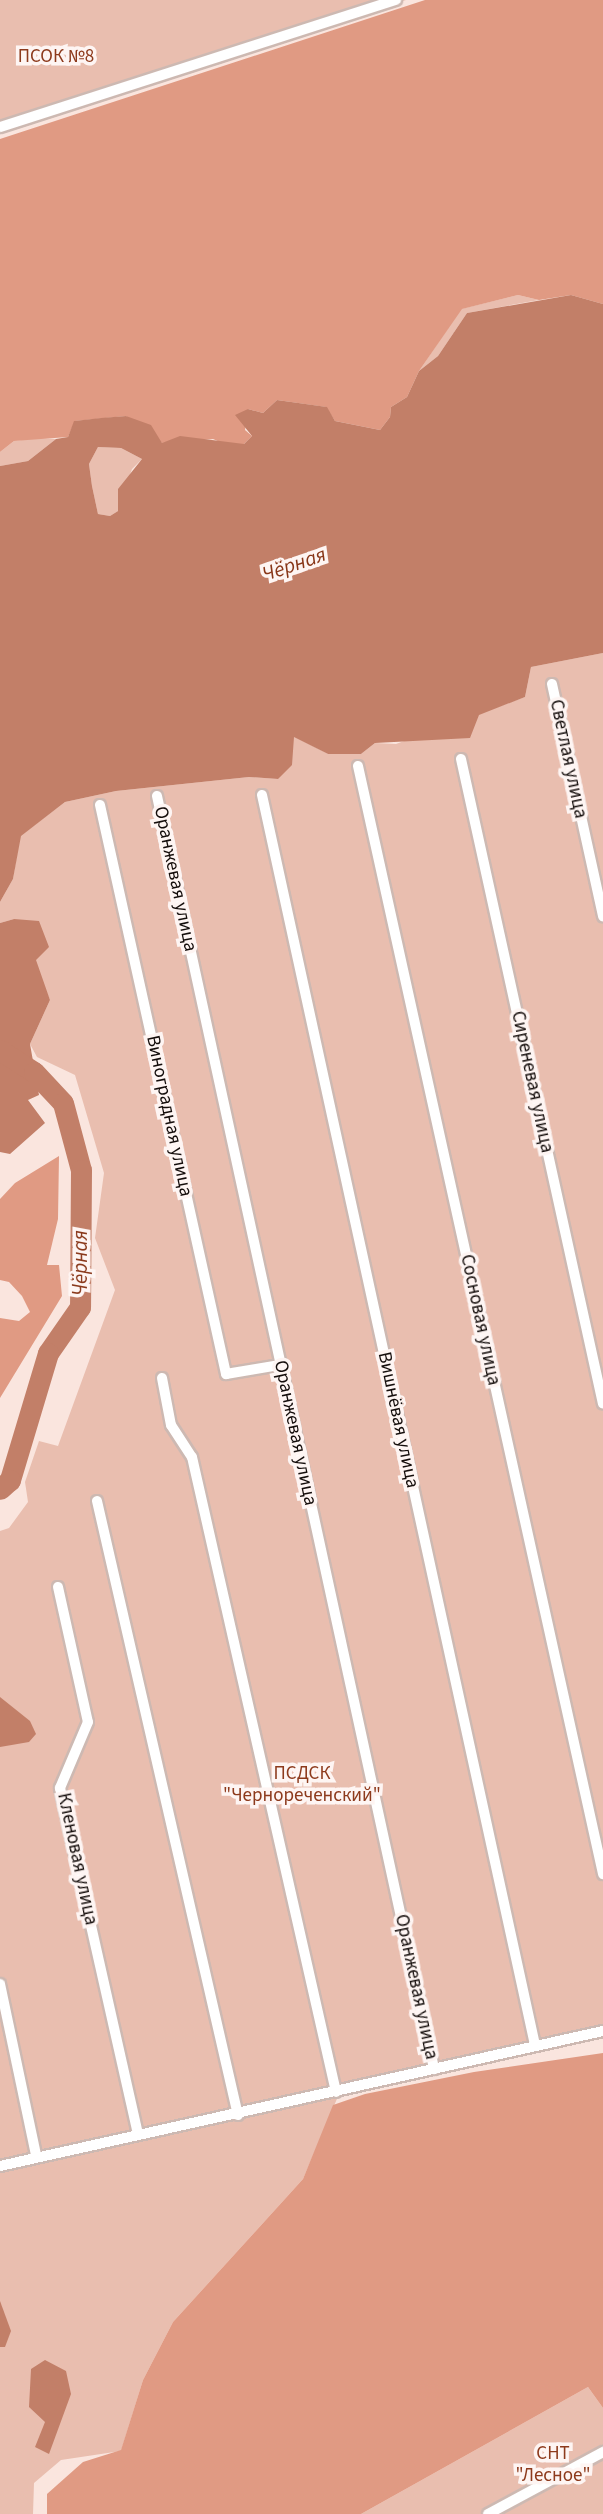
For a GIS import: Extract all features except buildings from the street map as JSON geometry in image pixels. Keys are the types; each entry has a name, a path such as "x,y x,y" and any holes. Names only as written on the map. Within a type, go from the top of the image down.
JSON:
{"street":[{"path":"0,127 396,0"},
{"name":"Светлая улица","path":"552,684 603,916"},
{"name":"Сиреневая улица","path":"461,759 603,1404"},
{"name":"Сосновая улица","path":"358,766 603,1874"},
{"name":"Вишнёвая улица","path":"262,795 535,2045"},
{"name":"Оранжевая улица","path":"157,796 434,2069"},
{"name":"Виноградная улица","path":"100,804 226,1374 280,1365"},
{"path":"162,1378 171,1425 192,1457 336,2092"},
{"path":"97,1501 238,2115"},
{"name":"Кленовая улица","path":"58,1587 88,1722 60,1788 138,2134"},
{"path":"0,1984 36,2155"},
{"path":"0,2166 36,2155 238,2115 603,2031"},
{"path":"488,2514 603,2452"}],"green space":[{"name":"ПСОК №8","path":"0,0 406,0 288,35 0,134"},
{"path":"518,295 539,300 467,313 438,356 419,371 461,309"},
{"path":"56,439 28,461 0,466 0,452 14,441"},
{"path":"98,447 121,448 142,459 132,469 118,511 110,516 98,514 92,486 89,464"},
{"name":"ПСДСК \"Чернореченский\"","path":"603,653 603,2038 339,2094 303,2179 173,2322 143,2380 121,2451 61,2460 34,2483 33,2514 0,2514 0,1531 9,1528 28,1502 25,1482 39,1441 58,1446 115,1290 95,1238 104,1173 75,1075 37,1057 30,1044 50,1000 14,919 0,923 0,902 13,879 20,836 65,802 116,791 249,777 278,779 294,736 328,754 361,754 375,743 396,744 525,697 531,667"},
{"name":"СНТ \"Лесное\"","path":"588,2387 603,2408 603,2514 361,2514"}],"shaded area":[{"path":"425,0 603,0 603,304 571,295 539,300 518,295 462,309 419,371 407,397 391,407 390,417 380,430 335,421 326,407 277,400 263,413 248,409 245,430 252,436 244,444 227,445 213,439 162,443 126,416 75,421 68,437 14,441 0,452 0,139"},
{"path":"59,1156 58,1219 47,1265 59,1265 62,1296 0,1398 0,1318 19,1321 30,1312 22,1296 9,1282 0,1280 0,1199 15,1183"},
{"path":"603,2053 603,2408 588,2387 361,2514 47,2514 47,2494 83,2462 121,2450 143,2380 173,2322 303,2179 333,2105 365,2094 474,2072"}],"water":[{"path":"571,295 603,304 603,653 531,667 525,697 479,715 470,738 375,743 361,754 328,754 294,737 292,765 278,779 249,777 116,791 65,802 21,836 13,879 0,902 0,466 28,461 56,439 68,437 74,421 101,418 126,416 151,425 162,443 180,436 244,444 252,436 235,415 248,409 263,413 277,400 327,407 335,421 380,430 390,417 391,407 407,397 419,371 438,356 467,313","holes":["98,447 121,448 142,459 118,489 118,511 110,516 98,514 89,464"]},
{"path":"14,919 39,921 49,947 36,960 50,1000 30,1044 39,1095 28,1100 45,1123 10,1154 0,1152 0,923"},
{"path":"0,1697 30,1721 36,1734 29,1742 0,1747"},
{"path":"0,2301 11,2331 5,2347 0,2347"},
{"path":"45,2360 66,2371 71,2394 49,2454 35,2447 45,2422 29,2407 31,2369"}],"waterway":[{"name":"Чёрная","path":"0,1050 34,1072 63,1103 81,1170 80,1307 48,1353 10,1480 0,1489"}]}
